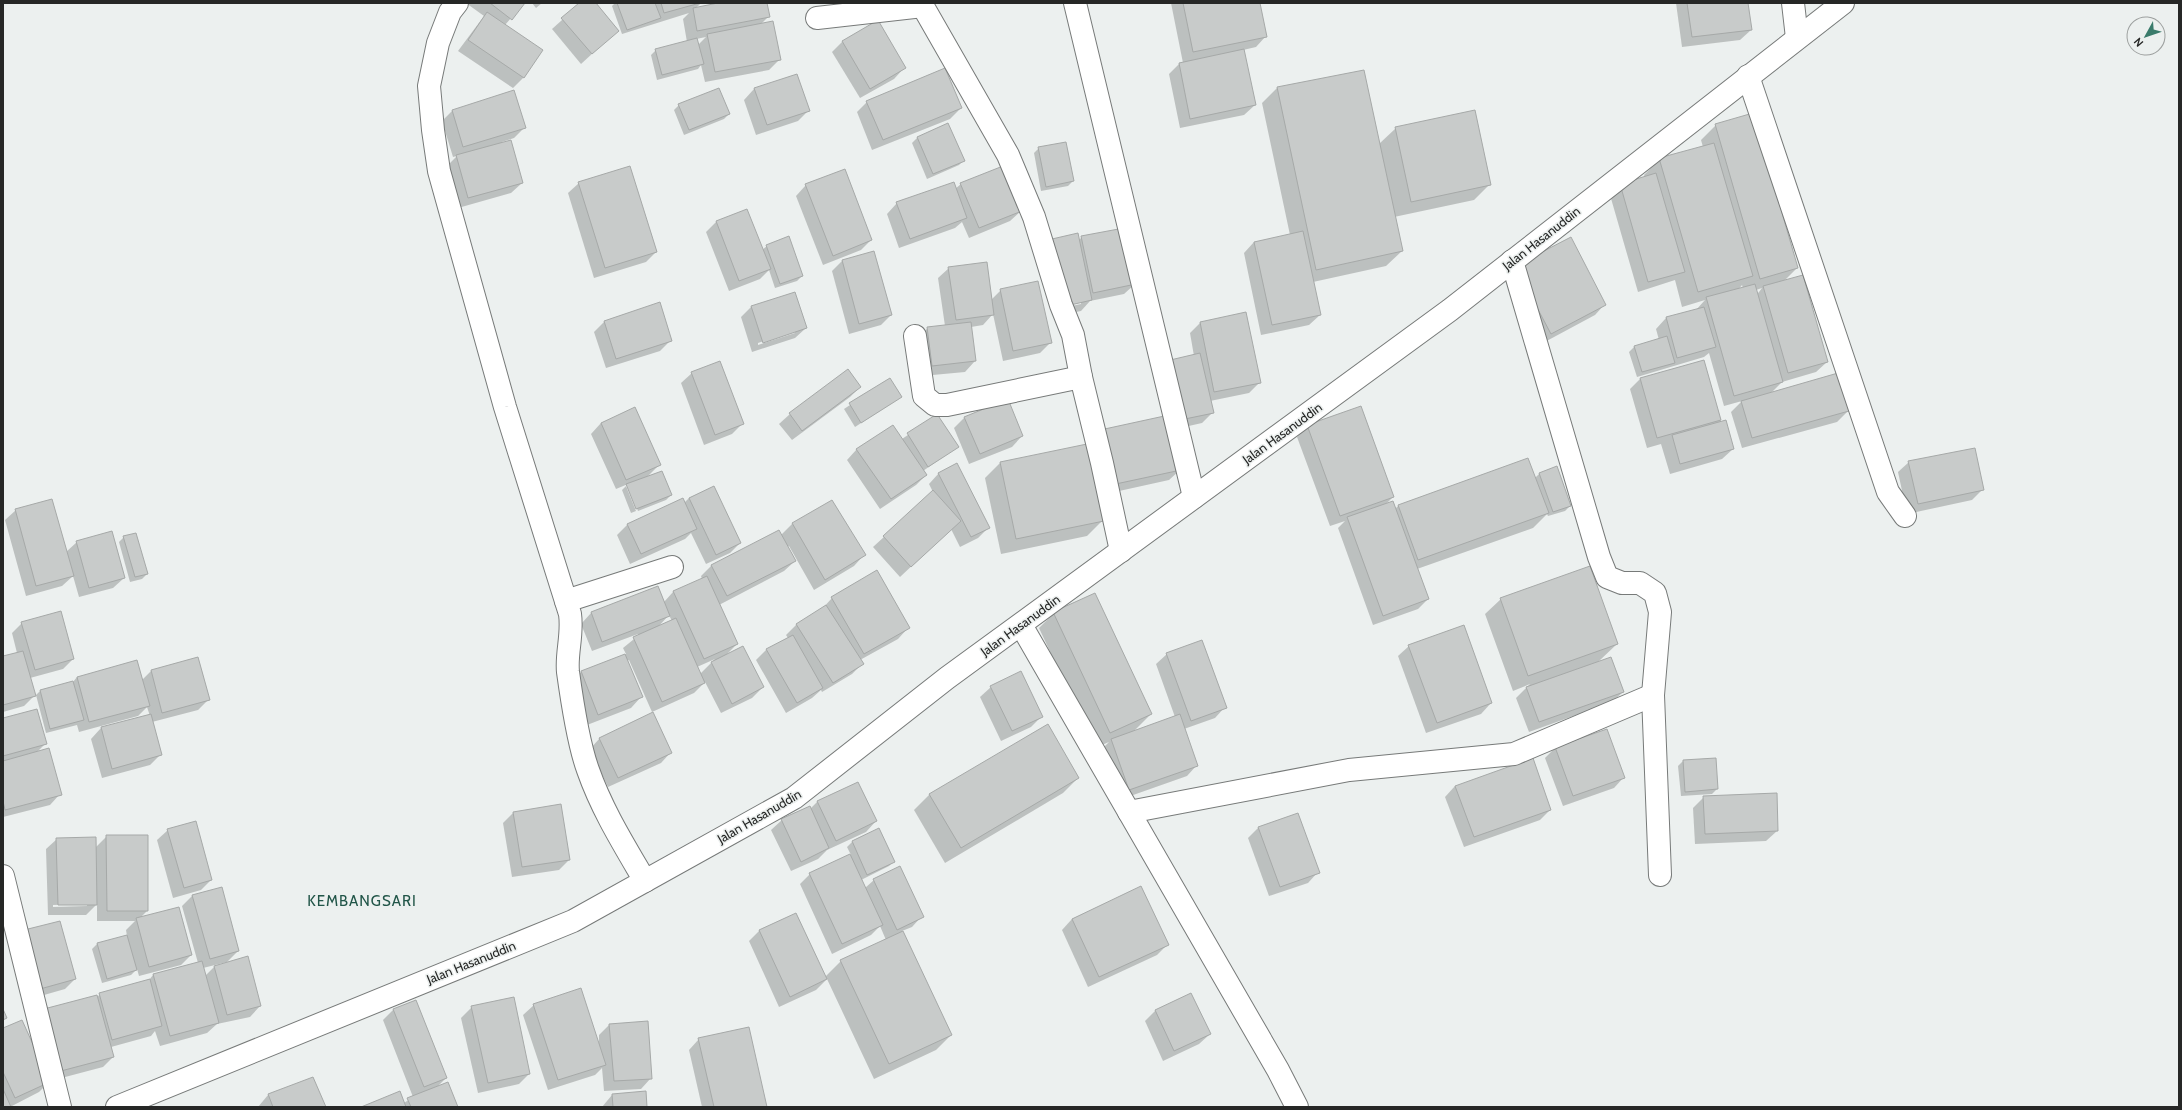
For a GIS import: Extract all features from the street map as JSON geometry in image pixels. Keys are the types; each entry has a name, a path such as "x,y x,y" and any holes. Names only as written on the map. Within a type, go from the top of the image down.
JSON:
{"street":[{"path":"457,3 450,12 438,43 430,86 433,130 439,171 505,407 566,601 571,625 568,670 573,706 587,769 605,811 645,881"},
{"path":"1075,3 1194,497"},
{"path":"1793,3 1797,38"},
{"name":"Jalan Hasanuddin","path":"117,1107 573,921 794,798 947,678 1334,396 1512,261 1843,3"},
{"path":"817,18 922,4 1008,155 1021,183 1045,252 1060,305 1073,334 1081,377 1101,455 1121,551"},
{"path":"1748,76 1888,492 1905,516"},
{"path":"1512,261 1599,557 1607,577 1622,583 1640,583 1655,593 1660,612 1653,695 1660,875"},
{"path":"916,336 924,396 935,405 948,405 1081,377"},
{"path":"566,601 672,567"},
{"path":"1021,625 1274,1064 1297,1107"},
{"path":"1129,812 1349,770 1514,754 1653,695"},
{"path":"3,876 60,1107"}],"building":[{"path":"490,3 525,3 512,20"},
{"path":"579,3 596,3 619,31 592,54 561,18"},
{"path":"617,3 655,3 661,18 627,30"},
{"path":"661,3 700,3 664,13"},
{"path":"718,3 767,3 770,17 697,31 693,8"},
{"path":"1183,3 1260,3 1267,37 1193,52"},
{"path":"1687,3 1748,3 1752,30 1692,37"},
{"path":"487,12 543,50 524,78 468,40"},
{"path":"878,20 906,68 870,89 842,41"},
{"path":"773,21 781,60 715,72 707,34"},
{"path":"697,38 704,64 662,75 655,49"},
{"path":"1244,49 1256,105 1190,119 1179,63"},
{"path":"945,68 962,108 883,140 866,101"},
{"path":"1364,70 1403,251 1316,270 1277,87"},
{"path":"797,74 810,111 767,125 754,88"},
{"path":"719,88 730,114 689,130 678,104"},
{"path":"514,90 526,128 463,147 452,110"},
{"path":"1475,110 1491,185 1411,202 1395,127"},
{"path":"1753,113 1798,268 1760,279 1715,124"},
{"path":"948,123 965,161 933,174 917,137"},
{"path":"511,140 523,183 468,198 456,155"},
{"path":"1066,142 1074,181 1046,187 1038,147"},
{"path":"1714,143 1753,276 1698,292 1659,158"},
{"path":"630,166 657,252 605,268 578,182"},
{"path":"1003,166 1022,211 979,228 960,183"},
{"path":"845,169 872,240 833,256 805,184"},
{"path":"1656,173 1685,272 1648,282 1620,184"},
{"path":"954,182 967,218 910,239 896,202"},
{"path":"747,209 771,269 739,281 716,221"},
{"path":"1124,228 1136,284 1093,293 1081,236"},
{"path":"1303,231 1321,315 1272,325 1254,242"},
{"path":"1078,233 1092,300 1066,306 1052,239"},
{"path":"789,236 803,276 780,284 766,245"},
{"path":"1571,237 1606,305 1551,334 1515,266"},
{"path":"874,251 892,315 859,324 842,260"},
{"path":"987,262 994,315 956,320 948,267"},
{"path":"1803,275 1828,362 1788,373 1763,286"},
{"path":"1038,281 1052,343 1013,351 1000,289"},
{"path":"1755,284 1783,382 1734,396 1706,297"},
{"path":"795,292 807,328 763,343 751,306"},
{"path":"660,302 672,341 616,359 604,321"},
{"path":"1704,307 1716,347 1677,358 1666,317"},
{"path":"1246,312 1261,383 1214,392 1200,322"},
{"path":"971,322 976,361 932,366 927,327"},
{"path":"1667,336 1675,363 1642,372 1634,346"},
{"path":"1200,353 1214,413 1180,420 1166,361"},
{"path":"1704,360 1721,420 1657,438 1640,378"},
{"path":"720,361 744,424 715,435 691,372"},
{"path":"848,369 861,387 802,431 789,413"},
{"path":"1838,373 1849,411 1752,438 1741,401"},
{"path":"890,378 902,397 861,423 849,403"},
{"path":"1008,399 1023,436 980,454 964,417"},
{"path":"1361,406 1394,497 1340,516 1307,425"},
{"path":"635,407 661,465 626,480 601,423"},
{"path":"937,414 959,447 928,467 907,433"},
{"path":"1169,415 1181,470 1111,485 1100,430"},
{"path":"1726,420 1734,449 1680,464 1672,435"},
{"path":"893,425 927,475 891,499 856,449"},
{"path":"1087,444 1104,521 1016,539 1000,462"},
{"path":"1975,448 1984,490 1918,504 1908,461"},
{"path":"1528,458 1549,513 1418,560 1398,505"},
{"path":"957,463 990,528 971,537 938,473"},
{"path":"1557,466 1571,506 1553,512 1539,473"},
{"path":"662,471 672,495 636,509 626,484"},
{"path":"714,486 741,543 716,555 689,498"},
{"path":"933,490 961,521 911,567 883,536"},
{"path":"683,498 697,529 641,554 627,524"},
{"path":"52,499 74,576 36,586 15,509"},
{"path":"832,500 866,555 825,580 792,523"},
{"path":"1393,501 1429,599 1383,616 1347,517"},
{"path":"779,530 796,561 727,596 711,565"},
{"path":"112,531 125,578 89,588 76,541"},
{"path":"136,533 148,574 135,577 123,536"},
{"path":"1590,566 1618,644 1528,676 1500,598"},
{"path":"877,570 910,628 864,654 831,597"},
{"path":"707,576 738,644 704,659 673,591"},
{"path":"658,586 670,616 602,642 591,612"},
{"path":"1095,593 1152,714 1110,733 1053,612"},
{"path":"826,605 864,664 833,683 796,624"},
{"path":"61,611 74,659 35,670 21,622"},
{"path":"676,618 705,683 662,702 633,637"},
{"path":"1464,625 1492,703 1437,723 1408,645"},
{"path":"793,635 823,688 797,703 766,649"},
{"path":"1202,640 1227,708 1191,721 1166,653"},
{"path":"743,646 764,687 732,704 711,662"},
{"path":"23,651 36,696 3,705 3,656"},
{"path":"625,654 643,697 598,715 581,671"},
{"path":"198,657 210,700 162,713 151,670"},
{"path":"1611,657 1624,692 1539,722 1526,687"},
{"path":"137,660 150,706 89,722 77,677"},
{"path":"1021,671 1043,717 1012,731 990,686"},
{"path":"73,681 84,720 50,729 40,690"},
{"path":"37,709 47,744 3,756 3,718"},
{"path":"653,712 672,753 618,778 599,738"},
{"path":"151,714 162,755 112,769 101,727"},
{"path":"1180,714 1198,766 1129,790 1111,739"},
{"path":"1048,724 1079,778 961,848 929,794"},
{"path":"1607,729 1625,778 1573,796 1555,747"},
{"path":"49,748 62,795 5,810 3,801 3,761"},
{"path":"1533,758 1551,810 1474,837 1455,786"},
{"path":"1716,758 1718,789 1685,792 1683,760"},
{"path":"858,782 877,821 836,841 817,801"},
{"path":"1777,793 1778,831 1705,834 1703,796"},
{"path":"561,804 570,860 522,867 513,812"},
{"path":"810,806 829,848 801,862 781,819"},
{"path":"1298,813 1320,873 1280,887 1258,827"},
{"path":"196,821 212,880 184,888 167,829"},
{"path":"879,828 895,862 867,875 852,841"},
{"path":"106,835 148,835 148,911 107,911"},
{"path":"96,837 97,905 58,905 56,838"},
{"path":"850,854 883,925 842,944 809,873"},
{"path":"900,866 924,917 897,930 873,879"},
{"path":"1141,886 1169,945 1099,977 1072,919"},
{"path":"222,887 239,951 210,959 192,895"},
{"path":"179,907 192,955 149,967 136,918"},
{"path":"796,913 827,979 790,997 759,930"},
{"path":"60,921 76,979 40,989 24,930"},
{"path":"903,931 952,1035 889,1064 840,960"},
{"path":"127,935 137,970 107,979 97,943"},
{"path":"248,956 261,1006 227,1015 214,966"},
{"path":"202,961 219,1023 170,1036 153,974"},
{"path":"150,979 162,1026 112,1040 99,993"},
{"path":"581,988 606,1065 558,1080 533,1004"},
{"path":"1191,993 1211,1034 1174,1051 1155,1010"},
{"path":"97,995 114,1057 57,1072 40,1010"},
{"path":"514,997 530,1074 488,1083 471,1006"},
{"path":"416,1000 447,1078 424,1087 393,1009"},
{"path":"3,1009 7,1018 3,1020"},
{"path":"22,1020 50,1082 15,1098 3,1072 3,1028"},
{"path":"648,1021 652,1079 614,1081 609,1024"},
{"path":"749,1027 767,1107 714,1107 698,1038"},
{"path":"313,1077 326,1107 273,1107 268,1094"},
{"path":"448,1082 458,1107 411,1107 407,1098"},
{"path":"3,1089 11,1107 3,1107"},
{"path":"400,1091 406,1107 361,1107"},
{"path":"646,1091 647,1107 613,1107 612,1094"}],"district":[{"name":"KEMBANGSARI","path":"362,901"}]}
